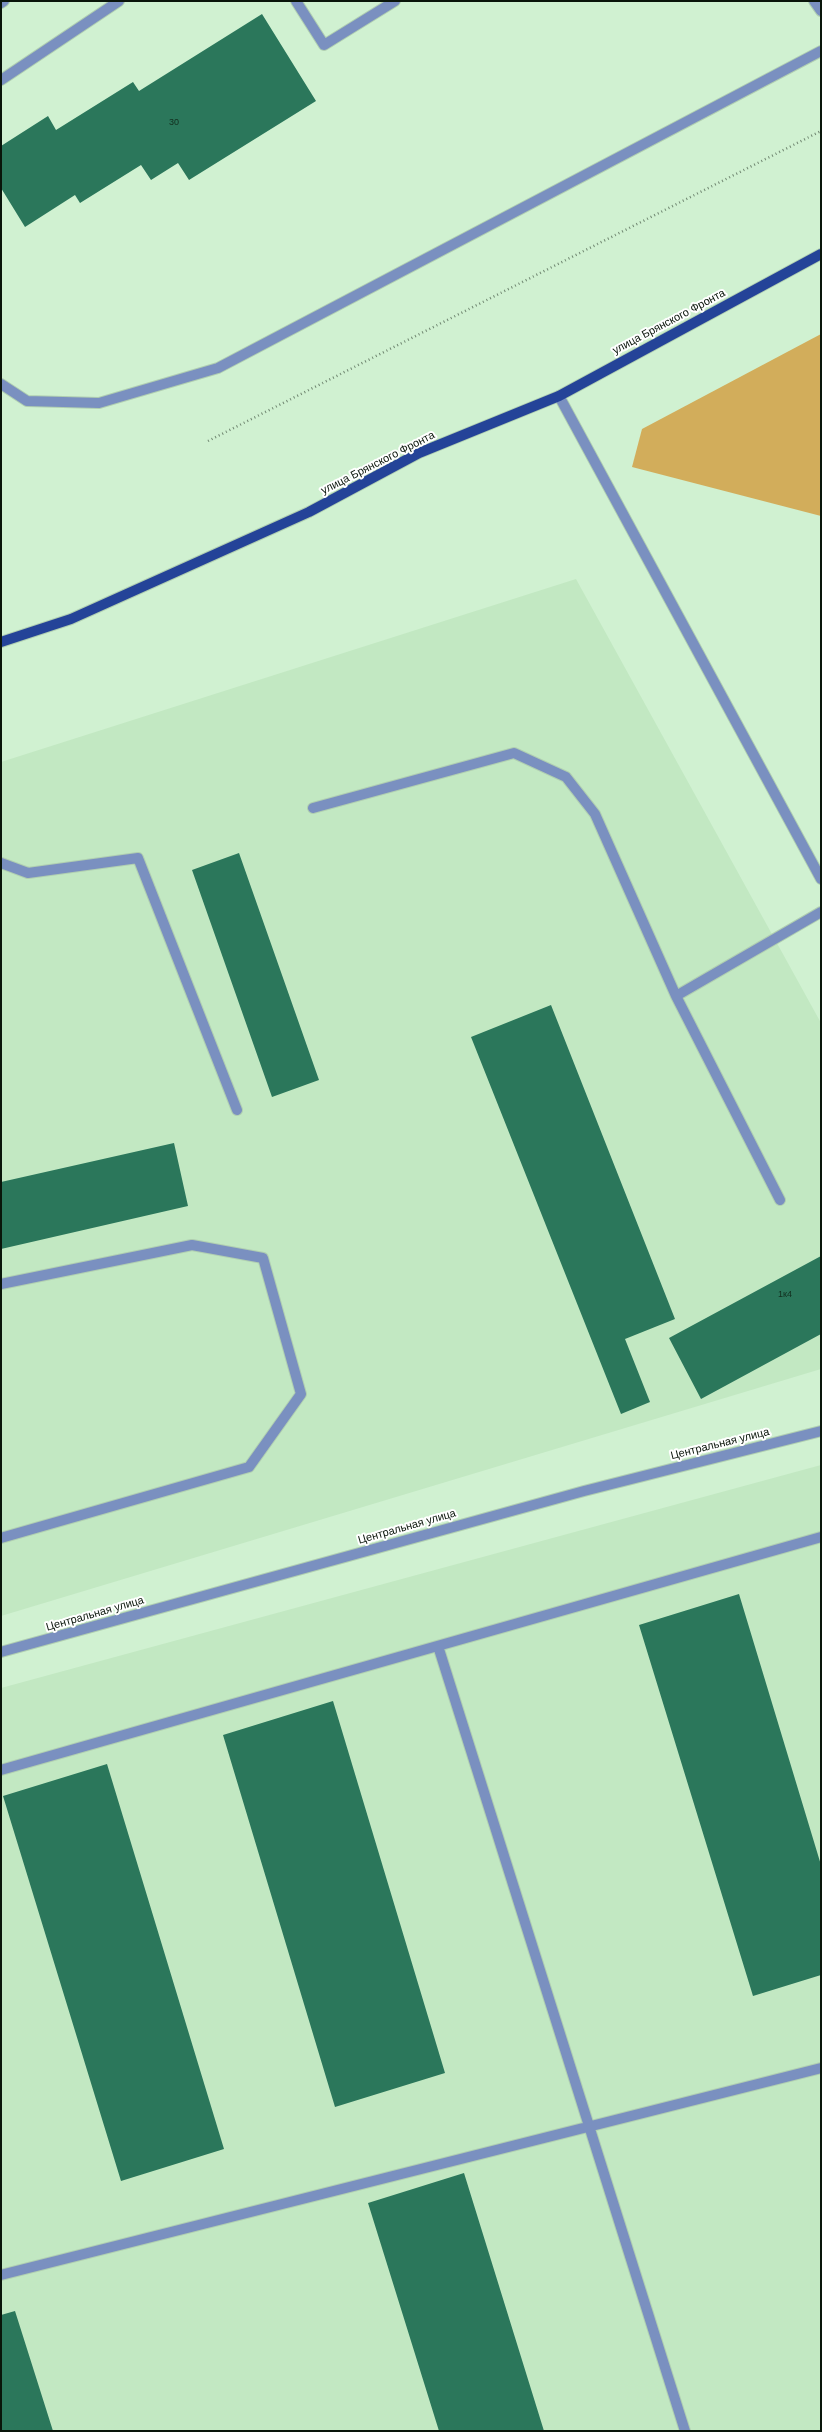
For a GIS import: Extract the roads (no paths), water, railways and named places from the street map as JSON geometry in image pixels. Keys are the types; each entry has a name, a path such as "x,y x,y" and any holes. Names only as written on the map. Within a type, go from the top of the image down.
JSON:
{"main road":[{"name":"улица Брянского Фронта","path":"1,642 71,619 309,512 419,453 559,396 821,254"}],"street":[{"path":"1,80 119,1"},
{"path":"296,1 324,45 395,1"},
{"path":"814,1 821,11"},
{"path":"1,384 27,401 99,403 218,368 821,51"},
{"path":"559,396 821,879"},
{"path":"313,808 514,753 566,777 595,814 676,996 780,1200"},
{"path":"1,863 28,873 138,858 237,1110"},
{"path":"676,996 821,912"},
{"path":"1,1284 192,1245 262,1258 301,1394 249,1467 1,1538"},
{"name":"Центральная улица","path":"1,1652 584,1491 821,1431"},
{"path":"1,1770 821,1537"},
{"path":"438,1646 685,2431"},
{"path":"1,2274 821,2068"}]}
